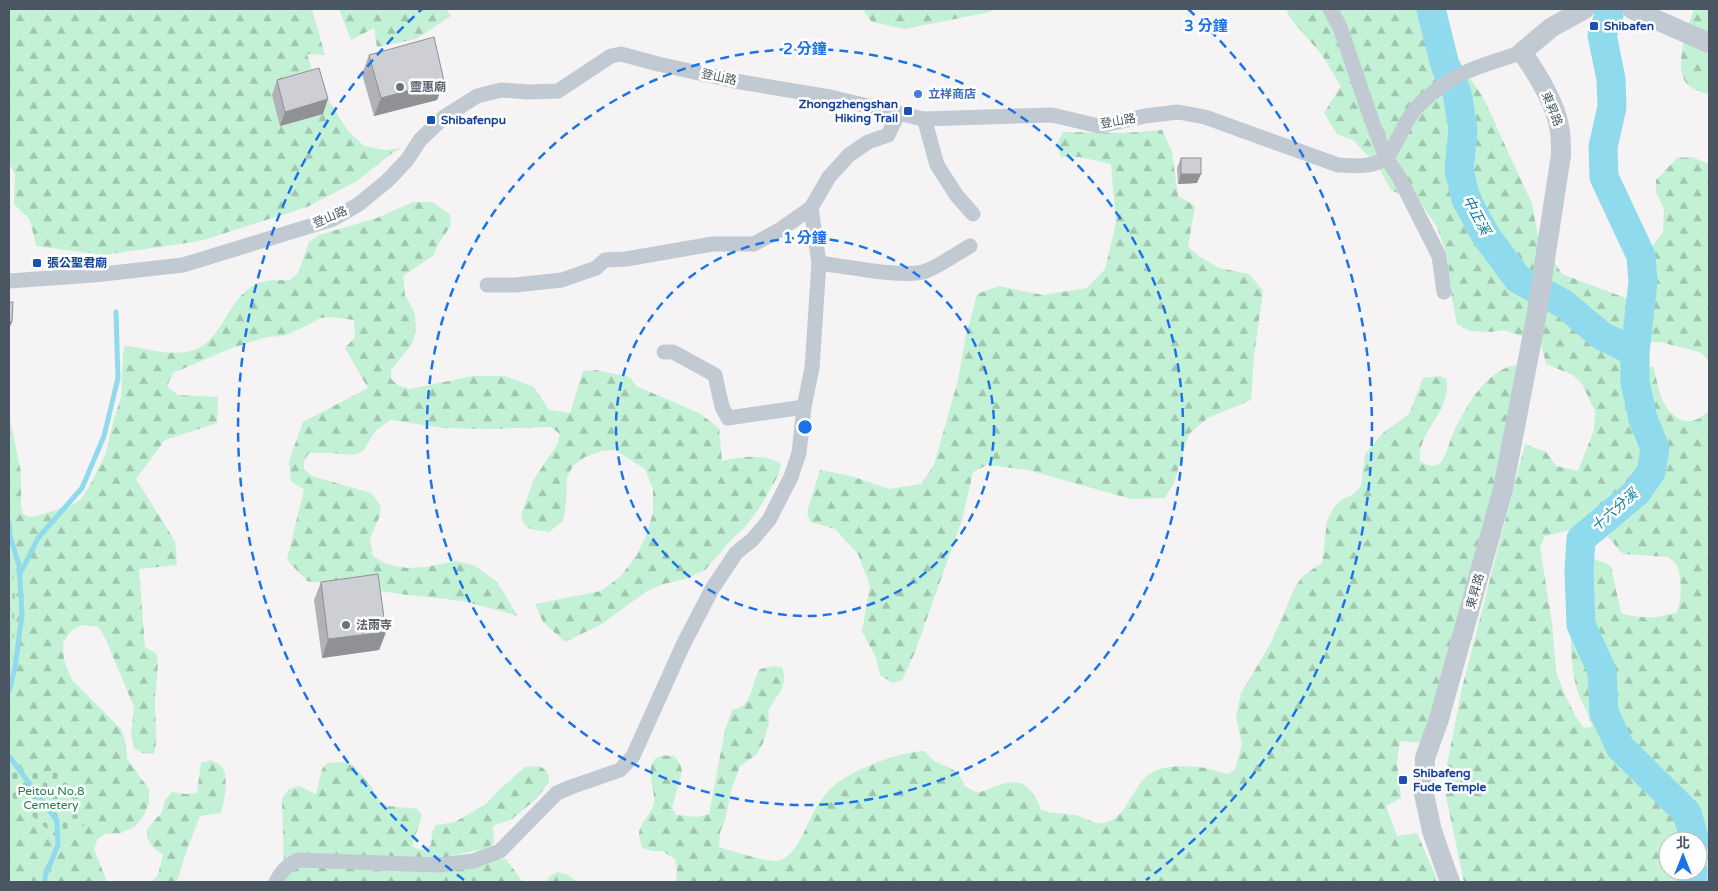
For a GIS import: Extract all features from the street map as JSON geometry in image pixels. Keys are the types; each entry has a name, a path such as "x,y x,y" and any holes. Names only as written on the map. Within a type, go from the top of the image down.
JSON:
{"street":[{"path":"1330,9 1340,27 1386,157 1399,177 1439,256 1444,292"},
{"path":"1386,157 1410,116 1422,101 1445,83 1460,74 1522,52 1552,27 1585,9"},
{"path":"1632,9 1709,43"},
{"name":"東昇路","path":"1450,882 1432,831 1424,794 1425,758 1439,719 1504,489 1536,318 1561,155 1560,131 1555,110 1535,71 1522,52"},
{"name":"登山路","path":"9,281 94,275 183,265 333,218 359,204 387,181 407,160 420,140 444,117 478,96 501,90 529,92 558,90 611,56 621,54 735,81 830,97 898,114 923,118 1052,115 1099,126 1145,116 1178,112 1205,117 1338,165 1370,165 1386,157"},
{"path":"487,285 562,280 596,268 605,260 626,259 713,244 754,244 781,229 811,208 829,177 842,162 868,142 888,135 898,114"},
{"path":"923,118 937,165 957,196 973,214"},
{"path":"276,882 288,865 298,860 439,865 473,861 500,851 557,793 620,770 633,756 683,645 712,589 736,553 752,540 769,520 791,478 799,453 804,407 812,368 819,263 811,208"},
{"path":"819,263 914,274 926,271 970,246"},
{"path":"664,352 673,352 715,375 722,406 728,418 804,407"}],"green space":[{"path":"9,9 312,9 325,55 307,54 314,77 348,131 364,146 385,150 402,148 392,153 357,181 307,207 200,241 104,255 36,246 30,220 14,204 15,174 9,163"},
{"path":"339,9 446,9 451,16 416,39 377,47 374,28 351,40"},
{"path":"862,9 998,9 905,29 872,22"},
{"path":"1286,9 1440,9 1449,43 1483,97 1532,204 1538,236 1562,274 1636,302 1650,249 1663,232 1664,209 1656,192 1656,180 1677,158 1692,157 1709,164 1709,360 1699,352 1660,342 1642,342 1641,367 1653,367 1663,401 1672,414 1678,418 1690,421 1696,420 1709,410 1709,882 1464,882 1446,796 1446,770 1462,688 1525,444 1546,452 1556,466 1578,471 1594,430 1595,411 1582,384 1573,375 1546,364 1541,343 1504,330 1490,332 1470,331 1457,324 1447,255 1437,227 1422,205 1391,190 1378,166 1353,140 1337,134 1324,113 1341,86 1322,55 1290,18","holes":["1570,530 1581,530 1607,536 1624,554 1668,557 1677,566 1681,583 1681,595 1677,612 1656,617 1635,616 1621,613 1611,566 1595,560 1568,564 1565,587 1573,669 1576,686 1592,727 1584,728 1564,693 1556,671 1552,623 1540,547 1545,536"]},
{"path":"1694,9 1709,9 1709,95 1688,85 1683,78 1681,69 1683,48"},
{"path":"1162,130 1172,152 1178,196 1195,206 1188,247 1200,257 1219,268 1249,274 1263,291 1254,356 1251,400 1208,418 1189,434 1174,483 1165,498 1131,499 1028,470 987,465 973,472 962,520 915,652 902,680 893,683 880,675 876,658 862,631 870,586 858,554 835,529 810,522 807,512 820,470 851,476 889,489 921,484 934,465 958,380 965,340 977,294 999,286 1043,295 1087,288 1105,269 1116,223 1111,164 1080,157 1061,157 1057,144 1063,132 1124,133"},
{"path":"413,202 432,202 450,214 451,225 437,246 434,255 403,276 405,295 415,313 416,330 412,344 391,370 391,379 399,386 410,389 473,376 505,376 534,387 549,410 570,413 583,371 596,370 630,377 636,386 699,413 719,428 722,461 745,457 760,457 768,458 781,464 779,474 760,507 745,527 705,570 685,579 664,584 647,591 602,624 565,642 543,622 535,604 601,591 620,577 637,555 647,533 653,513 653,489 645,469 615,450 602,451 585,457 573,466 567,477 563,521 549,532 530,529 523,523 521,514 534,479 557,445 560,434 551,427 443,428 391,420 376,430 363,451 354,455 309,453 304,461 304,469 312,476 371,493 381,506 379,518 370,538 373,556 386,564 407,568 426,567 456,561 474,565 497,582 518,616 463,601 307,581 287,560 304,489 291,482 289,461 303,422 368,388 345,348 355,337 354,320 331,317 320,318 284,336 267,337 232,348 173,373 167,386 178,395 218,397 217,423 165,440 136,479 175,541 177,565 139,569 145,647 157,654 158,660 154,754 142,753 134,748 131,734 134,707 99,627 82,625 71,631 63,643 64,660 72,680 121,729 126,744 127,759 149,789 149,803 143,817 134,827 121,833 106,834 98,838 94,849 107,882 9,882 9,796 58,839 24,774 9,763 9,673 13,657 15,582 9,562 9,414 21,473 21,507 23,514 29,517 37,516 72,505 81,499 106,453 121,397 125,346 171,353 186,352 199,348 209,341 231,309 248,289 263,282 290,280 298,273 309,242 319,235 377,218"},
{"path":"1517,365 1500,467 1435,698 1421,743 1400,741 1397,763 1401,798 1386,806 1397,836 1417,833 1435,875 1436,882 676,882 677,869 675,859 662,851 642,848 640,829 654,801 651,779 652,763 657,757 674,756 680,764 682,771 672,808 676,815 697,817 709,814 725,730 732,710 743,706 747,702 760,669 774,666 782,667 784,674 783,685 768,711 769,723 763,743 757,754 740,766 731,791 725,821 720,832 719,847 759,858 778,861 792,852 819,803 831,788 840,781 881,761 915,752 925,751 935,761 956,772 961,777 964,785 971,790 978,792 1005,783 1019,783 1030,790 1041,810 1075,815 1101,823 1113,820 1120,814 1144,779 1160,769 1191,767 1210,769 1228,774 1235,770 1242,744 1236,717 1241,693 1271,643 1295,587 1304,575 1322,563 1327,521 1334,507 1343,499 1352,495 1361,486 1365,454 1384,432 1409,414 1423,378 1440,376 1447,379 1446,396 1442,407 1425,436 1420,452 1420,461 1430,466 1438,464 1445,456 1458,423 1478,391 1496,373"},
{"path":"9,562 15,582 13,658 9,673"},
{"path":"211,760 222,767 226,781 221,813 200,816 177,882 151,882 158,875 163,855 153,847 147,838 147,829 162,812 165,800 172,792 197,793 201,763"},
{"path":"342,762 353,765 371,786 381,802 388,806 418,809 422,816 412,845 415,848 424,850 431,845 432,832 436,825 455,822 486,804 525,767 538,766 543,768 549,775 549,782 535,800 512,819 493,826 494,843 487,848 442,858 506,859 523,882 271,882 284,869 282,798 289,789 299,786 316,794 322,769 327,763"},
{"name":"Peitou No.8 Cemetery","path":"9,763 24,774 60,770 80,790 84,826 58,839 9,796"},
{"path":"557,872 568,875 577,882 547,882 549,877"}],"building":[{"path":"434,37 444,81 381,98 369,55"},
{"path":"319,68 328,99 285,112 277,80"},
{"path":"1181,158 1201,158 1201,174 1181,174"},
{"path":"9,302 13,302 12,322 9,321"},
{"path":"378,574 386,632 328,639 321,582"}],"waterway":[{"name":"中正溪","path":"1431,9 1445,65 1457,93 1463,129 1459,170 1466,199 1486,236 1518,279 1564,304 1602,336 1635,352"},
{"name":"十六分溪","path":"1608,9 1609,16 1602,35 1611,79 1612,107 1603,147 1604,177 1641,256 1643,282 1635,352 1635,382 1643,419 1655,448 1651,472 1636,493 1581,539 1579,572 1581,625 1602,671 1604,712 1620,747 1687,813 1692,831"},
{"path":"20,574 38,538 82,488 104,436 118,378 116,312"},
{"path":"9,523 10,536 19,565 22,614 15,668 9,691"},
{"path":"9,756 57,821 58,845 45,876 45,882"}],"place":[{"name":"Shibafen","path":"1594,26"},
{"name":"靈惠廟","path":"400,87"},
{"name":"立祥商店","path":"918,94"},
{"name":"Zhongzhengshan Hiking Trail","path":"908,111"},
{"name":"Shibafenpu","path":"431,120"},
{"name":"張公聖君廟","path":"37,263"},
{"name":"法雨寺","path":"346,625"},
{"name":"Shibafeng Fude Temple","path":"1403,780"}]}
